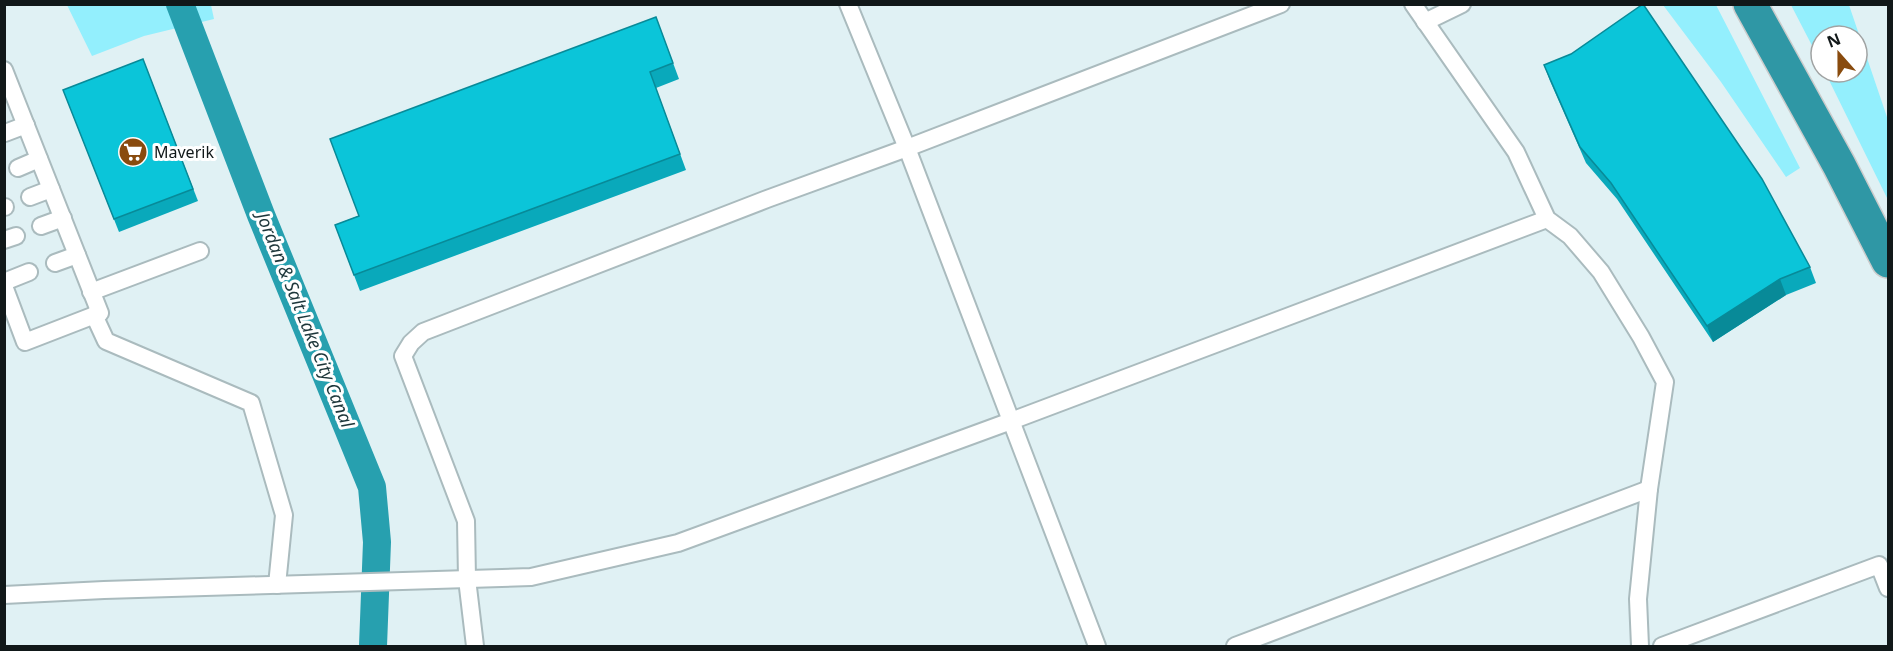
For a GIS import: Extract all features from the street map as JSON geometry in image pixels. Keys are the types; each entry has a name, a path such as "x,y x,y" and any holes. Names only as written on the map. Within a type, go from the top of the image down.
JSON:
{"highway":[{"path":"1750,4 1839,165 1888,261"}],"lane":[{"path":"848,4 907,148 1097,646"},
{"path":"475,646 467,579 466,521 403,356 411,343 423,332 1281,4"},
{"path":"1413,4 1516,152 1547,219 1570,236 1601,272 1641,337 1665,382 1649,489 1638,598 1640,646"},
{"path":"1425,22 1462,4"},
{"path":"6,80 100,313 25,342 4,284 29,273"},
{"path":"5,133 26,125"},
{"path":"18,168 39,159"},
{"path":"30,197 51,189"},
{"path":"41,226 63,218"},
{"path":"4,596 104,590 531,577 678,543 1011,421 1547,219"},
{"path":"91,292 200,251"},
{"path":"55,263 77,255"},
{"path":"94,315 106,341 251,403 284,515 277,585"},
{"path":"1235,646 1649,489"},
{"path":"1662,646 1879,565 1888,588"}],"shaded area":[{"path":"67,5 211,5 214,19 144,36 92,56"},
{"path":"1663,5 1716,5 1800,168 1786,177 1721,82"},
{"path":"1791,5 1849,5 1855,24 1809,24 1809,40"},
{"path":"1869,64 1888,120 1888,200 1831,84 1869,84"}],"building":[{"path":"1643,4 1762,179 1810,267 1780,279 1707,326 1611,183 1580,147 1544,65 1571,54"},
{"path":"656,17 673,63 650,72 680,154 354,275 335,225 359,216 330,139"},
{"name":"Maverik","path":"143,59 193,189 114,219 63,90"}],"waterway":[{"name":"Jordan & Salt Lake City Canal","path":"180,4 261,215 372,487 377,542 373,646"}],"place":[{"name":"Maverik","path":"133,152"}]}
